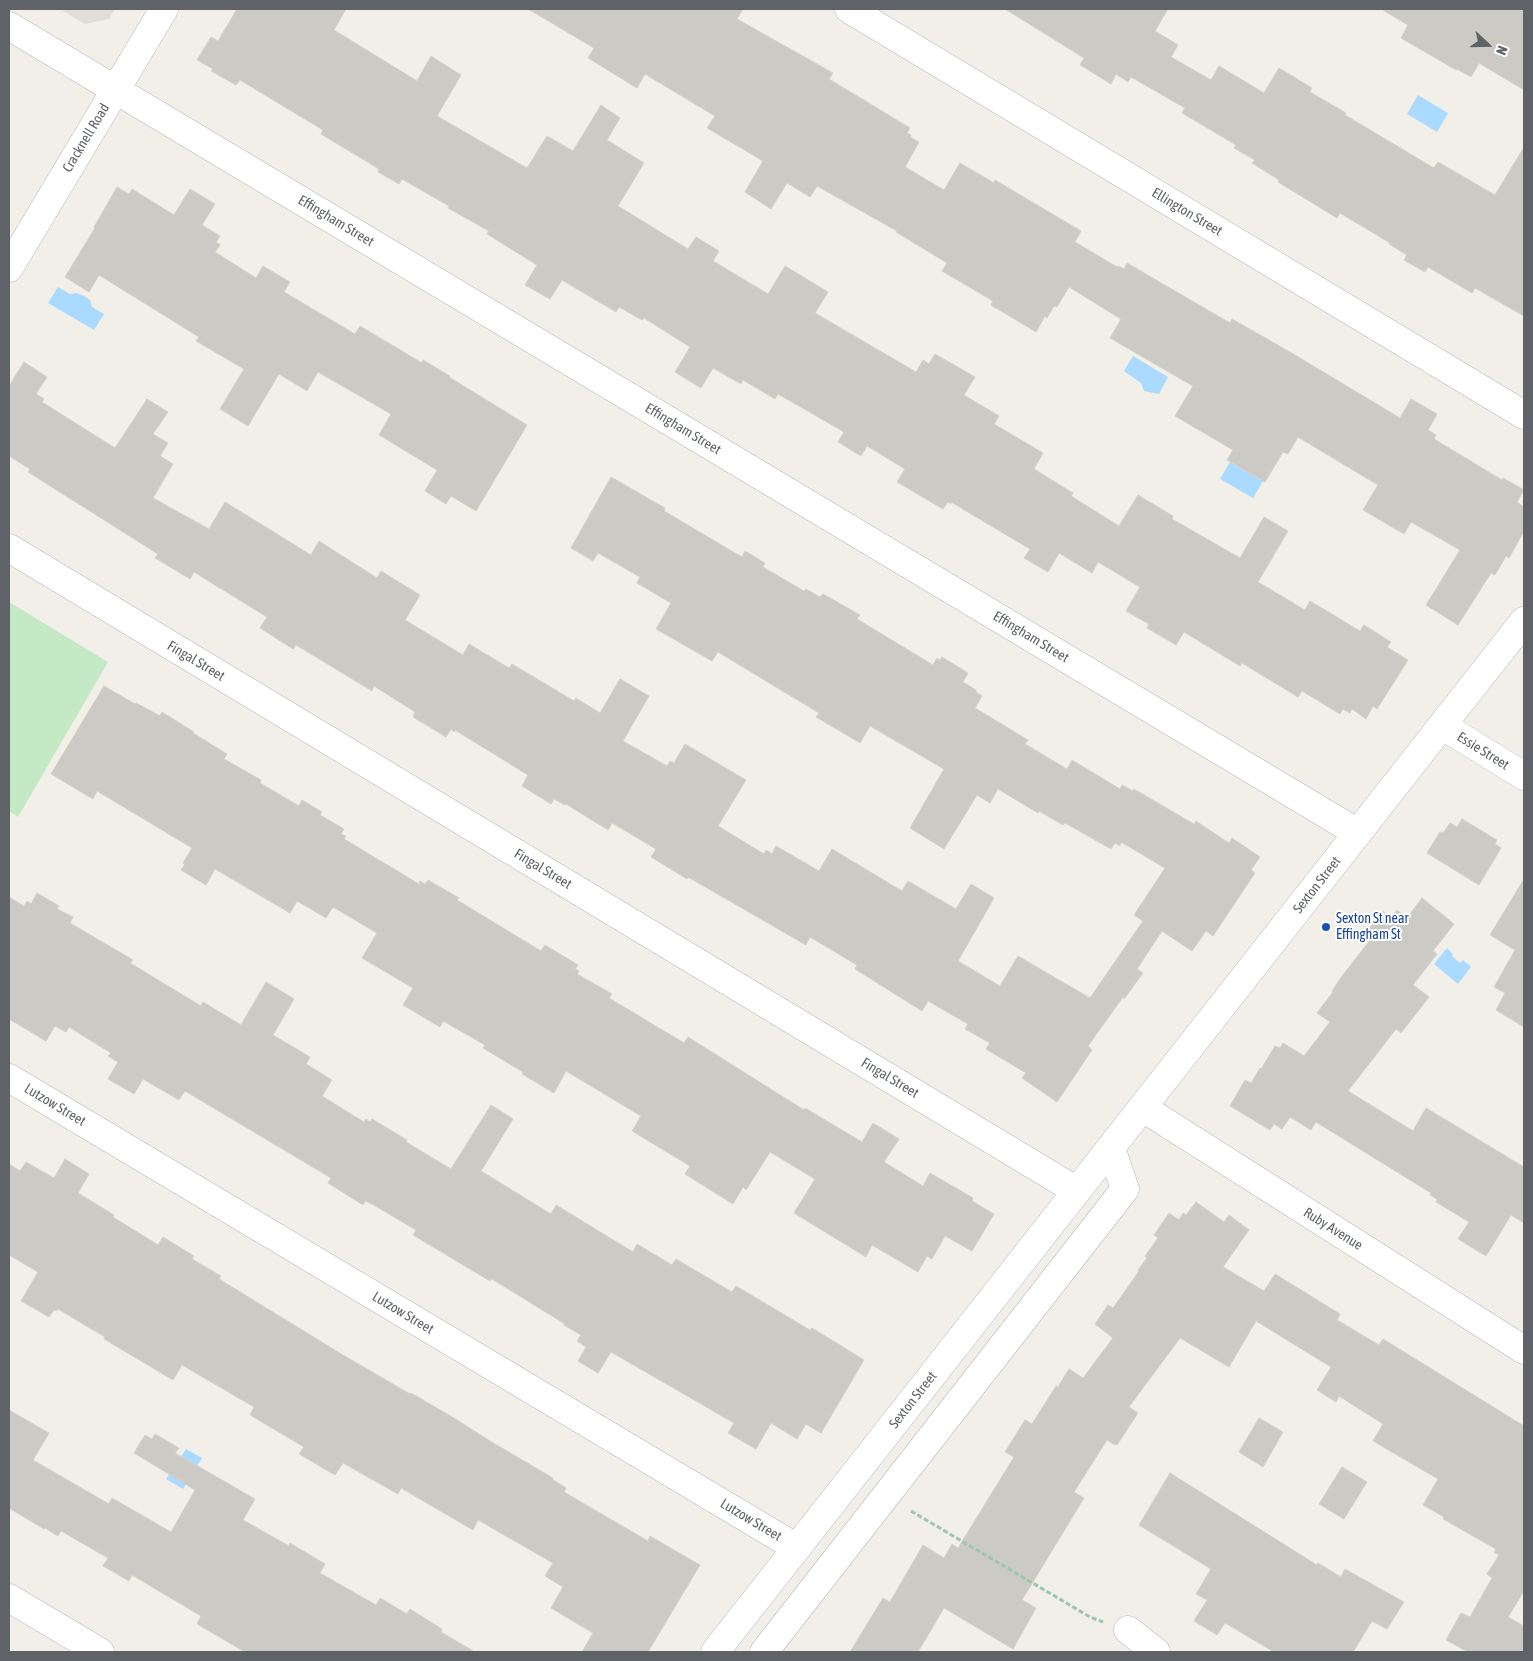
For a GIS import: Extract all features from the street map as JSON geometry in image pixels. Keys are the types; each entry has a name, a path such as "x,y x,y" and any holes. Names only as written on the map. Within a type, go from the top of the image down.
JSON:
{"street":[{"name":"Cracknell Road","path":"9,268 164,9"},
{"name":"Ellington Street","path":"849,9 1524,415"},
{"name":"Effingham Street","path":"9,26 1358,833"},
{"name":"Fingal Street","path":"9,548 1077,1191"},
{"name":"Sexton Street","path":"715,1652 1524,621"},
{"name":"Essie Street","path":"1443,726 1524,776"},
{"name":"Lutzow Street","path":"9,1078 797,1548"},
{"name":"Ruby Avenue","path":"1143,1108 1524,1350"},
{"path":"764,1652 1125,1189 1111,1148"},
{"path":"9,1598 100,1652"},
{"path":"1128,1630 1156,1652"}],"path":[{"path":"915,1513 1090,1617"}],"shaded area":[{"path":"60,9 115,9 109,19 85,24"}],"green space":[{"path":"9,602 108,662 18,817 9,811"}],"water":[{"path":"1418,95 1448,113 1437,132 1407,114"},
{"path":"58,287 70,294 76,293 84,296 90,300 92,307 104,314 94,330 48,303"},
{"path":"1133,356 1168,377 1159,394 1144,391 1141,383 1124,371"},
{"path":"1230,462 1263,481 1253,498 1220,479"},
{"path":"1447,948 1460,963 1463,960 1471,967 1458,984 1434,964"},
{"path":"186,1449 202,1458 183,1489 166,1479"}],"building":[{"path":"237,9 346,9 334,30 417,81 431,56 461,75 437,116 527,168 547,136 573,151 601,105 620,118 607,140 644,163 618,206 688,249 696,237 719,251 713,261 768,294 785,266 828,292 815,313 916,372 923,360 929,364 935,354 975,377 964,395 999,416 994,424 1043,453 1034,469 1073,493 1071,496 1119,526 1138,495 1173,516 1172,519 1240,558 1264,517 1288,531 1258,582 1305,610 1310,601 1360,631 1364,625 1391,642 1387,647 1408,660 1377,709 1373,706 1366,719 1352,709 1350,713 1343,709 1340,714 1302,691 1298,697 1242,663 1240,666 1184,632 1176,645 1147,628 1149,624 1126,611 1140,587 1098,562 1092,573 1059,553 1048,572 1024,558 1030,549 951,502 951,504 948,502 943,509 897,482 905,469 867,446 861,456 838,442 844,432 778,394 775,399 743,380 741,384 713,368 701,388 675,372 690,347 644,318 642,320 619,307 616,312 562,280 550,299 525,285 537,265 487,234 489,231 402,179 399,184 378,172 379,169 321,134 323,130 240,80 236,85 211,71 213,69 197,60 211,37 218,41"},
{"path":"528,9 743,9 737,19 833,73 829,79 910,128 907,133 919,142 905,167 944,190 960,163 994,183 995,180 1081,231 1075,242 1117,267 1124,269 1127,263 1230,323 1232,319 1400,418 1411,399 1437,414 1428,430 1436,435 1434,439 1502,480 1503,478 1524,490 1517,502 1524,507 1524,531 1509,558 1506,556 1495,575 1491,573 1458,625 1426,605 1460,550 1411,522 1404,534 1363,510 1378,485 1298,437 1288,454 1283,452 1265,482 1227,460 1233,450 1175,416 1193,386 1110,338 1121,319 1069,287 1057,307 1054,306 1047,318 1045,316 1036,332 991,305 993,301 942,271 947,263 897,231 817,186 810,197 787,183 771,209 745,192 763,161 707,128 715,116 645,74 637,88 588,58 594,48"},
{"path":"1005,9 1168,9 1155,31 1178,45 1171,57 1211,80 1219,66 1264,93 1279,68 1312,88 1310,92 1346,113 1345,115 1434,168 1438,162 1495,195 1524,147 1524,316 1475,288 1472,293 1428,267 1425,272 1404,260 1407,255 1390,243 1340,213 1337,218 1278,182 1279,180 1252,163 1255,160 1234,148 1236,145 1182,113 1185,108 1131,77 1128,82 1116,74 1111,84 1080,65 1084,58"},
{"path":"1381,9 1524,9 1524,90 1479,63 1471,77 1456,70 1401,38 1408,25"},
{"path":"117,187 129,194 132,189 174,215 190,189 215,204 202,225 220,236 216,242 220,245 215,252 256,278 263,266 290,282 284,292 355,334 360,326 422,363 423,360 527,425 476,511 451,496 446,504 425,491 437,470 379,435 391,414 318,372 307,391 279,374 248,426 220,409 244,369 196,341 199,337 99,275 89,292 65,277"},
{"path":"24,362 47,377 36,394 44,399 42,402 115,448 147,399 168,412 153,434 168,443 160,456 173,464 153,498 209,529 225,502 311,555 319,541 377,578 381,571 420,595 405,620 463,655 469,644 509,668 512,664 574,701 576,698 600,713 620,679 649,696 623,741 667,766 670,761 674,763 685,744 746,780 718,826 764,854 766,850 772,854 776,846 819,871 832,849 902,891 908,881 956,909 971,884 994,898 958,961 1000,986 1018,956 1090,998 1143,921 1134,915 1165,868 1121,842 1120,846 1115,843 1111,849 1065,823 1063,825 1039,811 1038,813 998,789 990,803 977,795 944,849 910,828 944,769 870,726 860,743 816,717 819,713 718,652 712,661 656,629 671,603 637,583 640,577 598,553 593,561 571,548 611,477 665,508 664,511 742,557 745,551 765,563 763,567 804,591 806,589 820,597 823,594 860,615 857,619 933,665 937,658 940,660 942,657 968,673 963,682 982,696 975,708 1028,740 1025,744 1067,769 1072,760 1120,789 1122,785 1133,791 1134,789 1194,824 1196,821 1229,843 1232,838 1260,857 1251,870 1255,873 1213,936 1206,931 1192,951 1162,931 1137,969 1143,973 1124,999 1123,997 1088,1046 1092,1050 1057,1102 1022,1078 1026,1073 986,1049 990,1043 965,1029 968,1024 928,1001 922,1011 855,969 857,965 810,937 806,945 688,877 687,879 651,857 656,849 612,823 608,830 566,804 554,799 551,804 522,786 528,775 455,730 454,732 451,729 446,737 413,717 415,712 374,686 372,691 296,645 293,649 260,628 267,617 194,572 190,579 155,558 158,554 28,472 30,469 9,456 9,386"},
{"path":"104,686 160,716 162,712 227,754 224,759 261,780 260,783 299,806 302,800 322,812 320,815 344,829 341,834 346,836 344,839 419,884 420,881 425,884 428,880 459,898 457,900 541,951 545,945 578,965 575,969 579,971 577,974 612,994 609,998 684,1043 688,1037 804,1110 805,1108 862,1142 873,1123 899,1139 884,1162 923,1186 930,1173 973,1198 972,1201 994,1214 972,1251 945,1236 932,1259 927,1256 918,1272 872,1245 866,1257 794,1213 815,1179 770,1152 746,1190 743,1187 733,1204 685,1174 690,1166 632,1131 641,1116 566,1071 554,1093 483,1048 485,1045 443,1021 440,1027 403,1005 413,988 362,958 377,933 333,907 326,918 297,901 290,913 215,869 206,885 181,870 192,848 97,791 93,799 51,774"},
{"path":"1462,819 1497,840 1495,844 1501,848 1479,885 1427,853 1440,832 1443,833 1450,823 1457,827"},
{"path":"1524,879 1524,1027 1496,1010 1505,993 1494,987 1515,950 1490,935"},
{"path":"37,893 59,906 57,909 73,917 70,923 133,960 130,963 201,1006 203,1002 241,1025 266,982 294,999 273,1035 310,1057 306,1064 332,1080 322,1096 364,1122 366,1119 370,1122 372,1119 451,1169 491,1105 513,1119 481,1171 551,1214 556,1205 633,1252 637,1244 672,1265 676,1259 732,1292 736,1286 810,1330 812,1328 864,1360 821,1433 806,1424 797,1439 771,1423 756,1449 728,1433 734,1423 611,1352 598,1373 578,1361 586,1347 577,1341 581,1335 492,1279 490,1281 413,1235 416,1230 372,1204 365,1201 363,1205 328,1183 331,1178 185,1091 179,1100 143,1079 134,1094 108,1079 118,1062 108,1056 111,1053 69,1027 66,1032 55,1026 46,1041 9,1019 9,897 24,906 27,901 31,904"},
{"path":"1422,898 1454,924 1433,951 1437,954 1413,985 1429,997 1401,1033 1396,1029 1348,1091 1413,1131 1426,1108 1524,1167 1524,1223 1511,1215 1486,1256 1458,1239 1469,1222 1436,1202 1437,1199 1430,1195 1431,1193 1316,1122 1311,1130 1290,1117 1282,1129 1274,1124 1270,1130 1230,1106 1245,1080 1251,1083 1275,1046 1280,1048 1283,1043 1304,1056 1330,1022 1317,1013 1333,992 1342,976 1371,939 1365,934 1383,911 1391,918 1397,910 1407,918"},
{"path":"65,1159 89,1174 78,1193 114,1215 113,1217 158,1245 163,1237 194,1256 192,1259 221,1276 219,1279 343,1355 454,1418 553,1478 566,1488 564,1492 648,1541 650,1536 700,1565 648,1652 582,1652 593,1633 551,1608 563,1587 545,1576 553,1563 478,1520 473,1530 401,1488 398,1494 343,1463 335,1475 299,1454 304,1447 250,1415 254,1407 182,1365 173,1380 58,1309 54,1310 49,1317 21,1301 38,1272 9,1255 9,1164 20,1171 26,1162 54,1178"},
{"path":"1196,1202 1224,1222 1229,1215 1249,1230 1223,1267 1264,1291 1275,1274 1340,1314 1337,1320 1379,1345 1383,1339 1524,1426 1524,1591 1508,1617 1524,1626 1524,1652 1468,1652 1446,1640 1461,1613 1470,1617 1492,1578 1487,1574 1499,1555 1494,1552 1496,1549 1443,1519 1444,1517 1423,1505 1438,1479 1373,1441 1383,1424 1339,1396 1336,1402 1317,1390 1331,1367 1256,1321 1229,1367 1180,1338 1129,1407 1138,1413 1117,1445 1107,1440 1074,1492 1084,1498 1022,1600 1036,1608 1013,1649 944,1608 918,1652 850,1652 883,1598 890,1602 923,1545 944,1558 952,1544 958,1548 1014,1457 1005,1452 1025,1420 1032,1424 1069,1369 1083,1378 1113,1338 1095,1324 1108,1305 1113,1308 1139,1271 1147,1258 1145,1256 1158,1238 1154,1235 1169,1213 1179,1220 1183,1213 1186,1215"},
{"path":"9,1410 49,1433 33,1460 109,1504 112,1498 171,1532 195,1490 134,1453 145,1435 152,1439 155,1434 179,1448 175,1453 255,1499 243,1520 289,1546 290,1543 325,1564 320,1573 376,1605 380,1598 407,1614 410,1609 442,1629 441,1632 475,1652 245,1652 197,1624 201,1616 132,1575 129,1581 103,1566 108,1558 61,1531 58,1536 44,1529 9,1508"},
{"path":"1259,1418 1283,1432 1263,1467 1239,1452"},
{"path":"1342,1467 1367,1482 1344,1519 1319,1504"},
{"path":"1170,1473 1317,1565 1318,1563 1341,1577 1345,1569 1404,1602 1387,1629 1372,1621 1353,1652 1274,1652 1225,1623 1217,1635 1194,1621 1207,1600 1196,1594 1211,1569 1139,1525"}],"place":[{"name":"Sexton St near Effingham St","path":"1326,927"}]}
